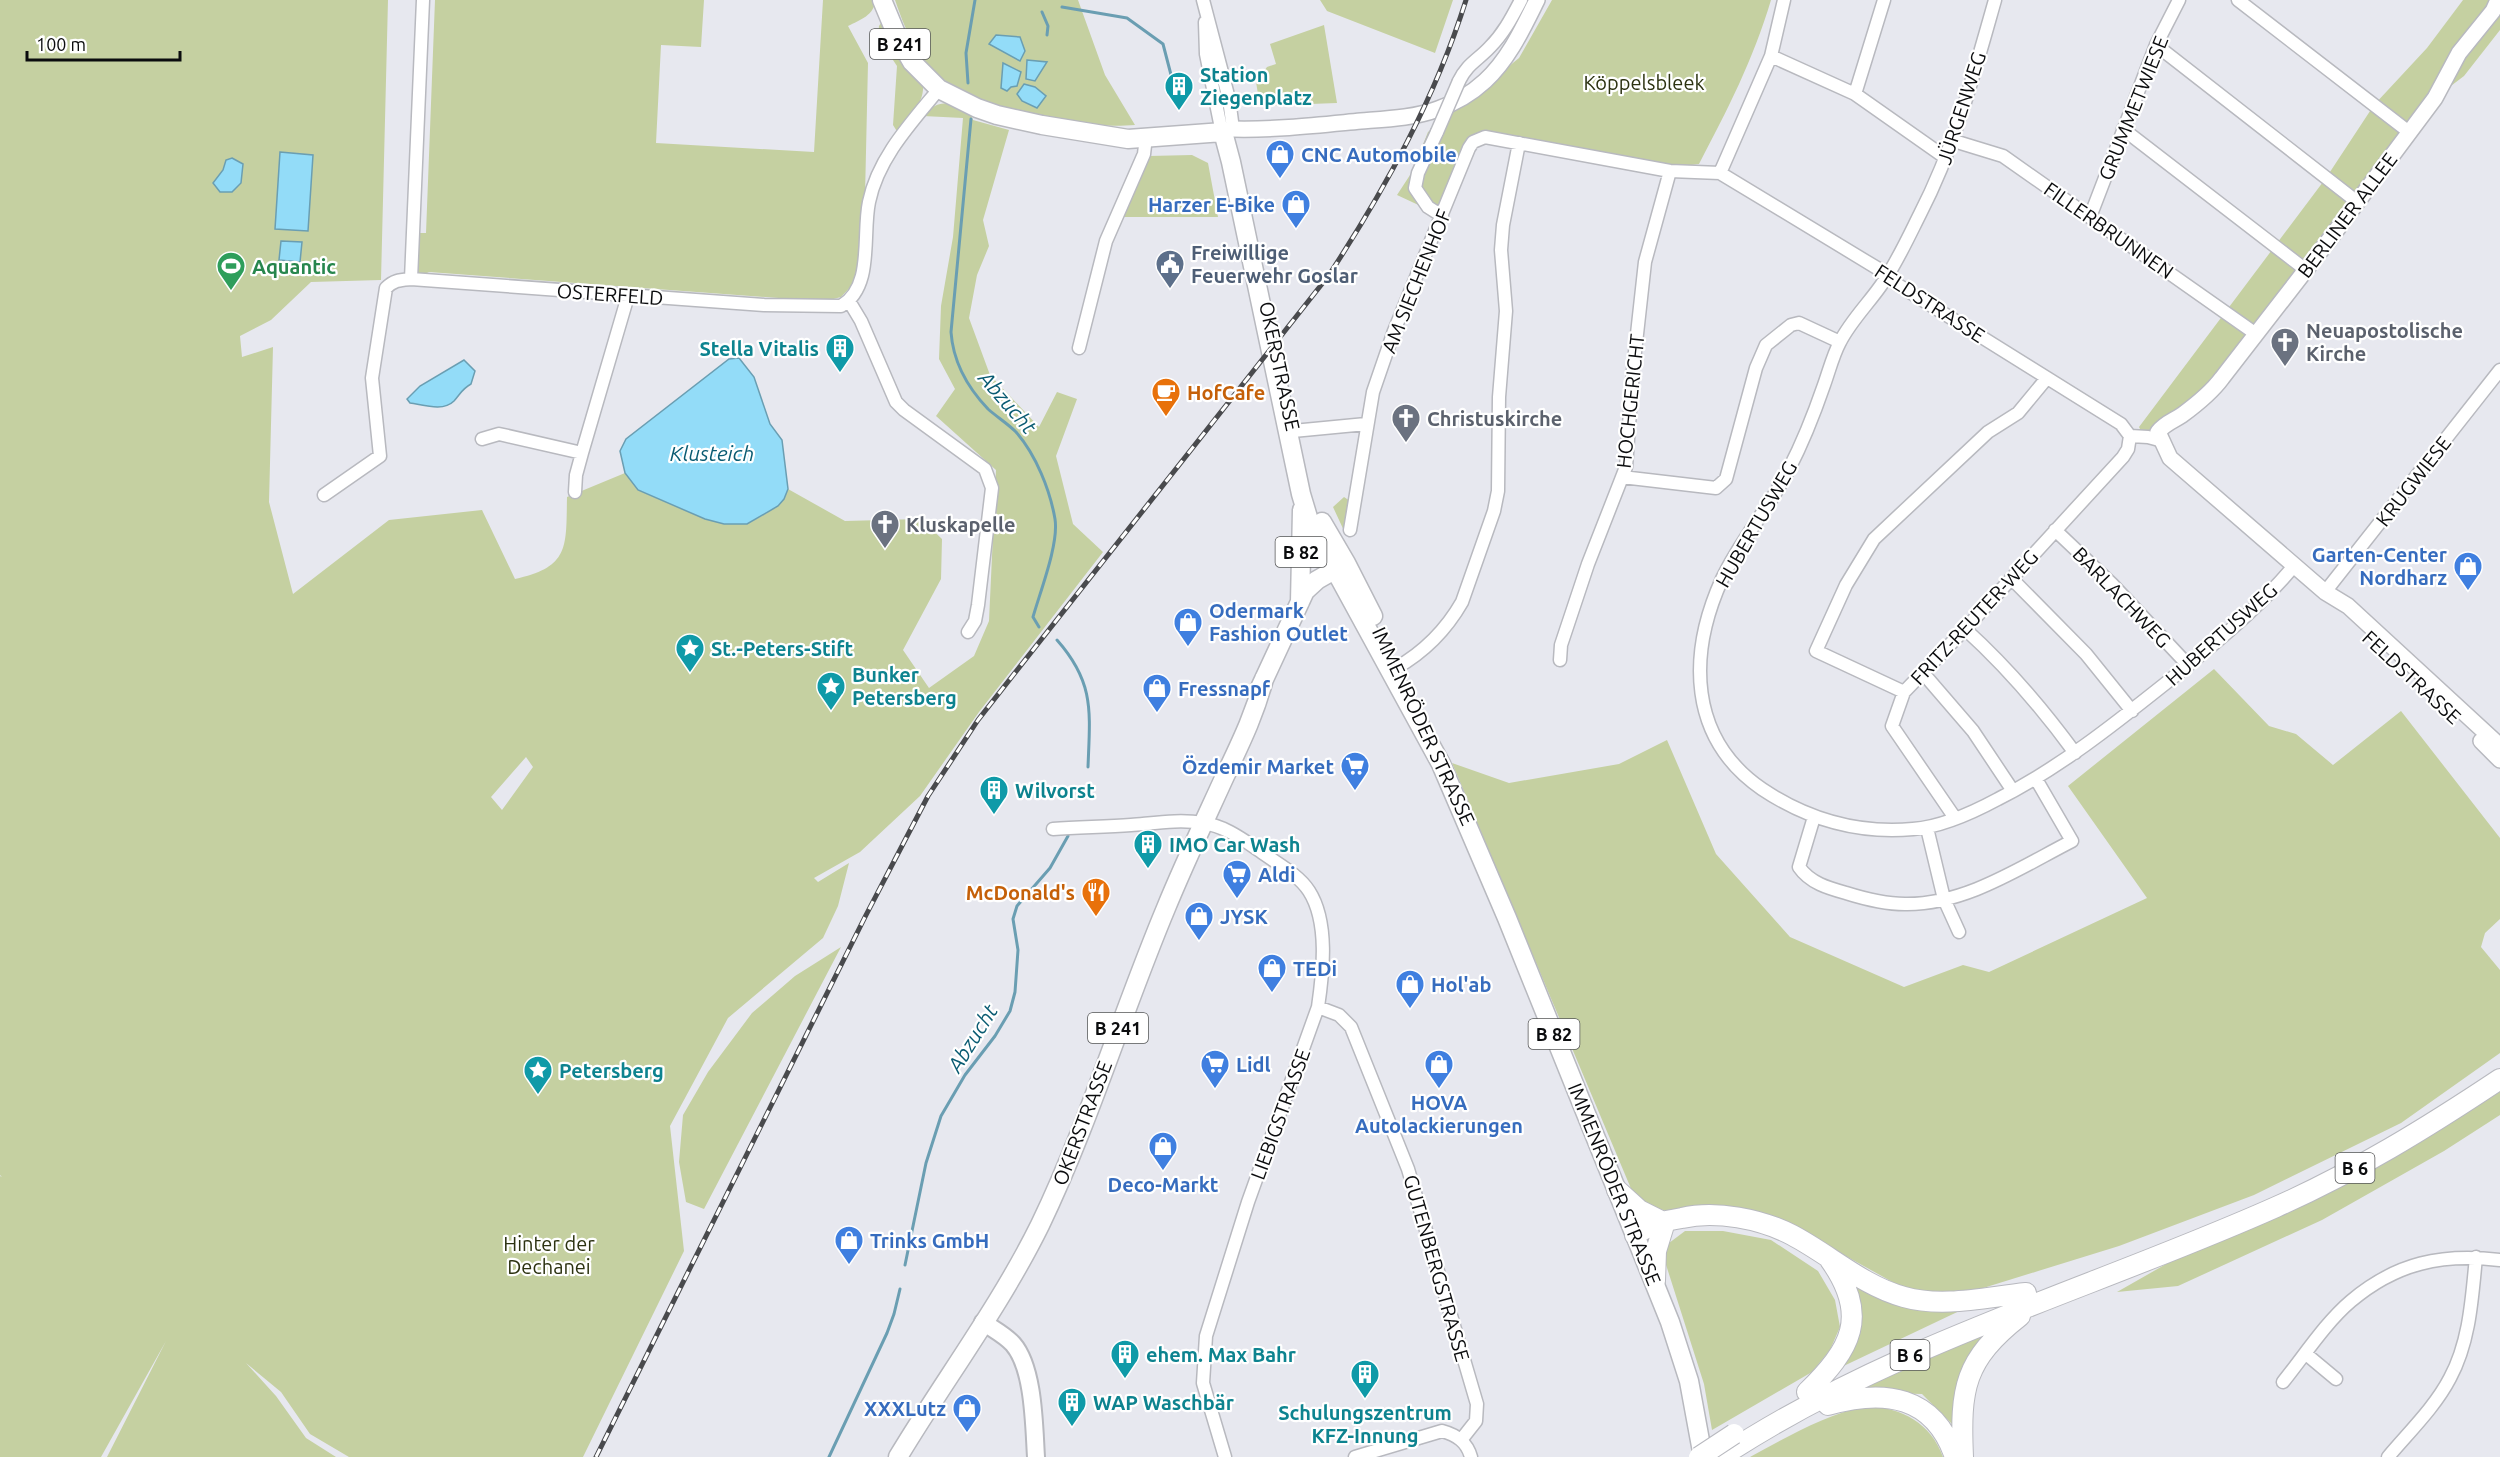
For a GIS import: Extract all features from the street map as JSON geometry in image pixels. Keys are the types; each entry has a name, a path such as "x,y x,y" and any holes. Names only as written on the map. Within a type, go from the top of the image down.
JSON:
{"highway":[{"name":"B 6","path":"1699,1457 1731,1446 1882,1368 2031,1298 2289,1188 2372,1145 2500,1064"},
{"name":"B 6","path":"1731,1446 1807,1392 1881,1355 2031,1298 2200,1239 2323,1185 2414,1135 2500,1079"},
{"path":"1617,1190 1639,1210 1667,1222"},
{"path":"1635,1235 1667,1222 1705,1215 1740,1218 1792,1235 1887,1291 1912,1299 1951,1302 2031,1298"},
{"path":"1654,1281 1656,1251 1667,1222"},
{"path":"1807,1392 1839,1357 1851,1332 1853,1313 1848,1292 1828,1258"},
{"name":"B 6","path":"1963,1457 1963,1403 1970,1374 1989,1343 2031,1298"},
{"name":"B 6","path":"1788,1417 1858,1397 1872,1395 1894,1398 1915,1406 1929,1416 1946,1437 1955,1457"}],"main road":[{"name":"B 241","path":"882,0 903,48 934,85 957,100 997,115 1104,135 1112,133 1146,137 1180,134 1195,128 1228,131"},
{"name":"B 241","path":"889,0 903,35 934,85"},
{"name":"OKERSTRASSE","path":"1228,131 1236,161 1303,502"},
{"name":"OKERSTRASSE","path":"981,1324 1028,1248 1054,1196 1154,937 1239,745 1239,733 1299,603 1318,583 1341,565 1313,502 1283,398"},
{"name":"B 82","path":"1303,502 1310,524 1341,565"},
{"name":"B 82","path":"1299,603 1303,502"},
{"name":"IMMENRÖDER STRASSE","path":"1341,565 1445,762 1654,1281 1689,1382 1703,1457"},
{"name":"IMMENRÖDER STRASSE","path":"1341,565 1431,741 1507,918"},
{"name":"B 241","path":"898,1457 948,1375 968,1350 981,1324"},
{"path":"981,1324 1020,1355 1027,1373 1036,1457"}],"street":[{"path":"324,495 380,456 372,378 386,288 396,280 411,279 423,0"},
{"path":"1442,216 1428,207 1415,188 1418,173 1465,69 1502,34 1521,0"},
{"path":"1228,131 1285,132 1306,126 1414,116 1456,101 1486,79 1502,61 1538,0"},
{"path":"1720,173 1771,56 1784,0"},
{"path":"1855,94 1884,0"},
{"name":"JÜRGENWEG","path":"1887,278 1954,141 1995,0"},
{"name":"GRUMMETWIESE","path":"2090,217 2156,45 2179,0"},
{"path":"2238,0 2409,132"},
{"name":"BERLINER ALLEE","path":"2163,441 2175,427 2179,417 2212,392 2306,270 2435,98 2459,53 2493,11 2498,0"},
{"name":"OKERSTRASSE","path":"1204,1 1206,54 1228,131"},
{"path":"2156,45 2356,201"},
{"path":"1771,56 1855,94 1947,158"},
{"path":"934,85 878,173 869,203 862,277 857,291 849,301 861,321 896,402 985,469 989,475 992,488 978,605 975,621 968,632"},
{"path":"2123,129 2306,270"},
{"path":"1079,348 1101,255 1144,154 1146,137"},
{"name":"FELDSTRASSE","path":"1473,142 1485,137 1670,171 1720,173 1877,268 1887,278 2121,424 2130,436"},
{"name":"FILLERBRUNNEN","path":"1954,141 2003,156 2256,334"},
{"name":"AM SIECHENHOF","path":"1350,530 1373,392 1394,331 1473,142"},
{"path":"1396,668 1418,655 1462,602 1494,511 1500,473 1499,397 1506,311 1501,250 1503,225 1519,143"},
{"name":"HOCHGERICHT","path":"1560,660 1561,645 1588,564 1626,467 1633,370 1645,262 1670,171"},
{"name":"HUBERTUSWEG","path":"1887,278 1840,342 1784,479 1723,577 1712,604 1700,663 1705,716 1717,741 1749,779 1781,801 1814,817 1860,828 1896,831 1927,828 1954,819 2036,779 2132,711 2244,618 2294,566"},
{"name":"OSTERFELD","path":"411,279 628,296 830,308 841,306 849,301"},
{"path":"575,492 576,475 628,296"},
{"path":"1622,477 1716,488 1726,478 1756,368 1766,345 1791,325 1799,323 1840,342"},
{"name":"KRUGWIESE","path":"2325,592 2500,370"},
{"name":"FRITZ-REUTER-WEG","path":"2047,378 2018,413 1988,432 1874,539 1846,585 1816,651 1904,692 2123,457 2128,448 2130,436"},
{"path":"1293,431 1366,424"},
{"path":"482,439 499,434 582,453"},
{"path":"2130,436 2163,441"},
{"name":"FELDSTRASSE","path":"2163,441 2170,458 2325,592 2348,606 2500,746"},
{"name":"BARLACHWEG","path":"2055,530 2112,584 2188,665"},
{"path":"2011,578 2086,654 2132,711"},
{"name":"FELDSTRASSE","path":"2325,592 2342,613 2500,760"},
{"path":"1965,629 2000,661 2042,708 2075,753"},
{"path":"1923,673 1973,731 2013,791"},
{"path":"1904,692 1892,726 1954,819"},
{"path":"1814,817 1799,867 1805,876 1826,887 1870,900 1905,904 1944,900 1978,888 2072,841 2036,779"},
{"name":"LIEBIGSTRASSE","path":"1053,829 1176,821 1204,823 1223,828 1245,841 1292,874 1310,893 1323,943 1322,980 1318,1007 1248,1202 1206,1336 1203,1383 1225,1457"},
{"path":"1927,828 1944,900 1959,932"},
{"name":"GUTENBERGSTRASSE","path":"1318,1007 1339,1015 1351,1028 1408,1169 1477,1404 1476,1421 1461,1440"},
{"path":"2283,1382 2350,1302 2386,1277 2418,1263 2449,1257 2500,1260"},
{"path":"2388,1457 2432,1405 2450,1378 2467,1329 2476,1257"},
{"path":"2306,1354 2336,1379"},
{"path":"1355,1457 1437,1432 1447,1432 1461,1440 1466,1444 1471,1457"}],"green space":[{"name":"Hinter der Dechanei","path":"0,0 388,0 381,280 311,282 271,320 240,336 242,357 273,347 269,502 293,594 389,520 482,510 515,579 546,568 561,552 565,542 567,497 625,473 638,490 705,519 724,524 747,524 767,513 784,499 788,489 845,521 921,519 942,539 941,579 903,650 929,688 974,656 989,621 996,470 936,416 955,389 939,359 941,306 953,237 963,118 923,116 935,106 945,104 970,113 973,120 1009,130 983,220 989,246 977,275 969,318 990,375 1039,427 1057,392 1077,399 1056,456 1073,524 1103,552 979,712 920,796 860,852 814,878 818,882 849,863 838,906 823,938 728,1018 670,1126 684,1251 583,1457 349,1457 310,1434 281,1392 246,1363 276,1396 306,1438 336,1457 107,1457 166,1341 101,1457 0,1457 0,1176 2,1177 0,1175","holes":["526,757 533,767 502,810 491,797"]},
{"path":"435,0 704,0 701,47 661,45 656,143 814,152 823,0 875,0 870,13 848,26 868,63 865,196 857,280 841,297 826,301 419,273 417,270 418,233 426,233"},
{"path":"895,0 1078,0 1105,75 1135,125 1112,126 1058,121 1002,108 976,98 953,86 935,72 921,56"},
{"path":"1320,0 1453,0 1435,53 1327,11"},
{"name":"Köppelsbleek","path":"1552,0 1771,0 1739,84 1699,164 1659,169 1485,137 1473,142 1442,216 1397,195 1412,172 1428,132 1519,58"},
{"path":"2463,0 2500,0 2500,30 2464,76 2435,98 2212,392 2158,432 2142,433 2139,427 2326,178 2374,105 2427,48"},
{"path":"881,23 890,47 894,45 923,84 919,104 898,133 893,125 897,66 887,51 877,47"},
{"path":"1324,25 1337,103 1260,106 1256,82 1267,67 1276,64 1270,44"},
{"path":"1192,155 1208,163 1218,217 1120,217 1149,156"},
{"path":"1344,497 1350,501 1346,535 1333,507"},
{"path":"2214,669 2269,726 2296,734 2333,765 2401,711 2500,838 2500,919 2485,933 2481,947 2500,970 2500,1053 2401,1123 2254,1195 2119,1246 1980,1289 1928,1293 1905,1289 1790,1225 1647,1208 1632,1191 1452,763 1509,783 1619,764 1667,740 1716,854 1790,937 1904,987 1963,965 1989,972 2147,898 2068,786"},
{"path":"841,947 704,1209 686,1202 679,1162 683,1115 708,1072 752,1013 795,976"},
{"path":"2500,1089 2500,1115 2444,1151 2322,1220 2178,1286 2117,1292 2189,1251"},
{"path":"1685,1231 1723,1231 1771,1240 1818,1271 1835,1300 1840,1327 1830,1350 1812,1372 1712,1430 1704,1384 1661,1249"},
{"path":"1855,1284 1924,1311 1972,1305 1831,1372 1859,1322"},
{"path":"2001,1323 1954,1426 1922,1394 1849,1392"},
{"path":"1867,1406 1892,1410 1923,1426 1938,1445 1943,1457 1750,1457 1821,1421"}],"water":[{"path":"996,35 1020,37 1025,51 1020,61 989,44"},
{"path":"1027,60 1047,62 1035,81 1026,79"},
{"path":"1003,63 1021,72 1017,86 1007,91 1001,88"},
{"path":"1024,84 1035,87 1046,96 1037,108 1022,101 1017,94"},
{"path":"280,152 313,155 308,231 275,229"},
{"path":"232,158 243,164 241,183 232,192 220,192 213,183 223,170 226,160"},
{"path":"281,241 302,242 300,262 279,260"},
{"name":"Klusteich","path":"739,358 754,377 770,424 782,440 788,489 778,506 747,524 724,524 705,519 638,490 625,473 620,451 626,439 729,359"},
{"path":"464,360 475,371 471,384 450,404 439,407 427,406 410,403 407,399 420,386"}],"waterway":[{"name":"Abzucht","path":"968,83 966,53 975,0"},
{"path":"1062,7 1127,18 1163,44 1176,94"},
{"path":"1042,12 1048,26 1047,35"},
{"name":"Abzucht","path":"971,119 951,332 952,343 958,364 968,383 988,409 1013,429 1023,441 1036,462 1050,496 1055,519 1054,541 1033,617 1039,627"},
{"name":"Abzucht","path":"1057,640 1078,670 1084,685 1089,714 1088,767"},
{"name":"Abzucht","path":"905,1265 926,1163 941,1116 965,1075 995,1036 1010,1011 1015,992 1018,950 1013,919 1017,906 1050,868 1068,836"},
{"name":"Abzucht","path":"829,1457 887,1333 900,1289"}],"railway":[{"path":"596,1457 865,917 928,796 978,720 1329,275 1370,210 1424,108 1454,37 1466,0"}],"place":[{"name":"Station Ziegenplatz","path":"1179,112"},
{"name":"CNC Automobile","path":"1280,180"},
{"name":"Harzer E-Bike","path":"1296,230"},
{"name":"Freiwillige Feuerwehr Goslar","path":"1170,290"},
{"name":"Aquantic","path":"231,292"},
{"name":"Neuapostolische Kirche","path":"2285,368"},
{"name":"Stella Vitalis","path":"840,374"},
{"name":"HofCafe","path":"1166,418"},
{"name":"Christuskirche","path":"1406,444"},
{"name":"Kluskapelle","path":"885,550"},
{"name":"Garten-Center Nordharz","path":"2468,592"},
{"name":"Odermark Fashion Outlet","path":"1188,648"},
{"name":"St.-Peters-Stift","path":"690,674"},
{"name":"Bunker Petersberg","path":"831,712"},
{"name":"Fressnapf","path":"1157,714"},
{"name":"Özdemir Market","path":"1355,792"},
{"name":"Wilvorst","path":"994,816"},
{"name":"IMO Car Wash","path":"1148,870"},
{"name":"Aldi","path":"1237,900"},
{"name":"McDonald's","path":"1096,918"},
{"name":"JYSK","path":"1199,942"},
{"name":"TEDi","path":"1272,994"},
{"name":"Hol'ab","path":"1410,1010"},
{"name":"Lidl","path":"1215,1090"},
{"name":"HOVA Autolackierungen","path":"1439,1090"},
{"name":"Petersberg","path":"538,1096"},
{"name":"Deco-Markt","path":"1163,1172"},
{"name":"Trinks GmbH","path":"849,1266"},
{"name":"ehem. Max Bahr","path":"1125,1380"},
{"name":"Schulungszentrum KFZ-Innung","path":"1365,1400"},
{"name":"WAP Waschbär","path":"1072,1428"},
{"name":"XXXLutz","path":"967,1434"}]}
